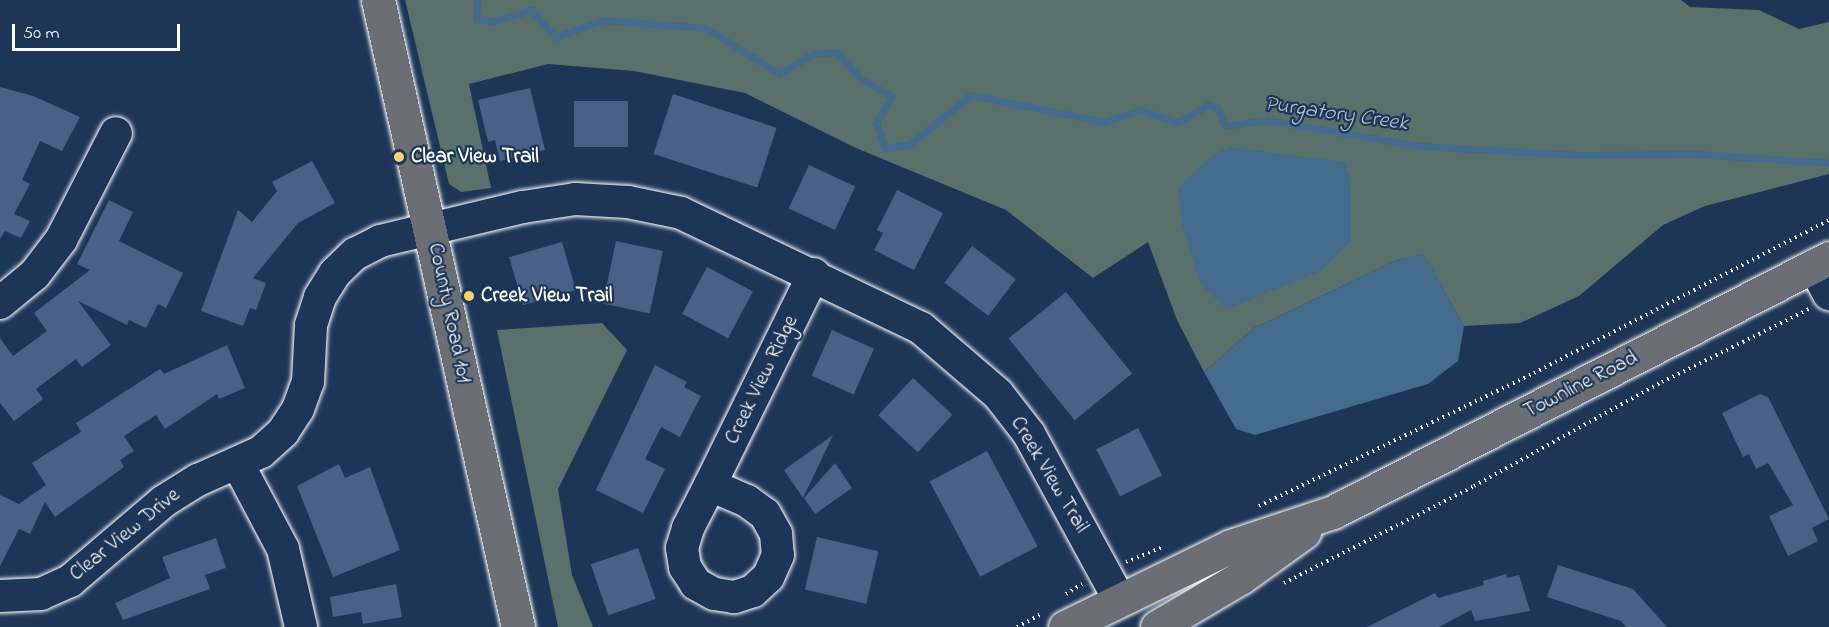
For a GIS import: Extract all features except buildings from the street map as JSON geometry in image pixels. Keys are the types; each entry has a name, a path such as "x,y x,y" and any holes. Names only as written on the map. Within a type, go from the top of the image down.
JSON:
{"main road":[{"name":"County Road 101","path":"378,0 518,627"},
{"name":"Townline Road","path":"1056,613 1112,586 1333,512 1823,281"},
{"name":"Townline Road","path":"1157,627 1240,578 1333,512"}],"street":[{"path":"0,303 35,274 61,240 116,133"},
{"name":"Creek View Trail","path":"431,230 575,199 628,202 681,213 814,274 921,328 998,394 1029,434 1112,586"},
{"name":"Clear View Drive","path":"0,596 41,594 70,581 164,501 198,480 261,452 283,432 298,409 308,382 311,325 320,297 335,273 355,254 380,241 431,230"},
{"name":"Creek View Ridge","path":"711,485 814,274"},
{"path":"237,464 283,549 301,627"}],"path":[{"path":"1254,508 1534,373 1829,220"},
{"path":"1281,584 1474,486 1662,382 1823,281"},
{"path":"1017,627 1056,613 1074,587 1112,586 1167,546"}],"green space":[{"path":"405,0 1681,0 1690,7 1759,10 1799,29 1829,22 1829,174 1705,206 1663,225 1579,296 1520,323 1464,326 1424,255 1397,260 1254,328 1204,372 1177,320 1148,242 1093,278 1006,210 856,148 745,93 634,71 548,64 469,84 491,188 461,192 449,184","holes":["1213,155 1351,181 1351,241"]},
{"path":"602,323 627,350 558,489 572,575 593,627 558,627 497,330"}],"water":[{"path":"1230,147 1344,162 1351,181 1351,241 1319,272 1227,309 1200,283 1182,225 1178,188 1213,155"},
{"path":"1424,254 1464,326 1458,361 1428,384 1255,435 1236,429 1204,372 1254,328 1397,260"}],"waterway":[{"name":"Purgatory Creek","path":"477,0 476,19 495,21 532,10 555,37 603,20 705,28 779,73 813,54 836,52 860,78 892,97 876,123 885,148 909,145 971,95 1105,122 1140,110 1178,122 1208,105 1218,108 1225,126 1265,120 1420,146 1581,155 1695,154 1829,163"}],"place":[{"name":"Clear View Trail","path":"399,157"},
{"name":"Creek View Trail","path":"469,296"}]}
